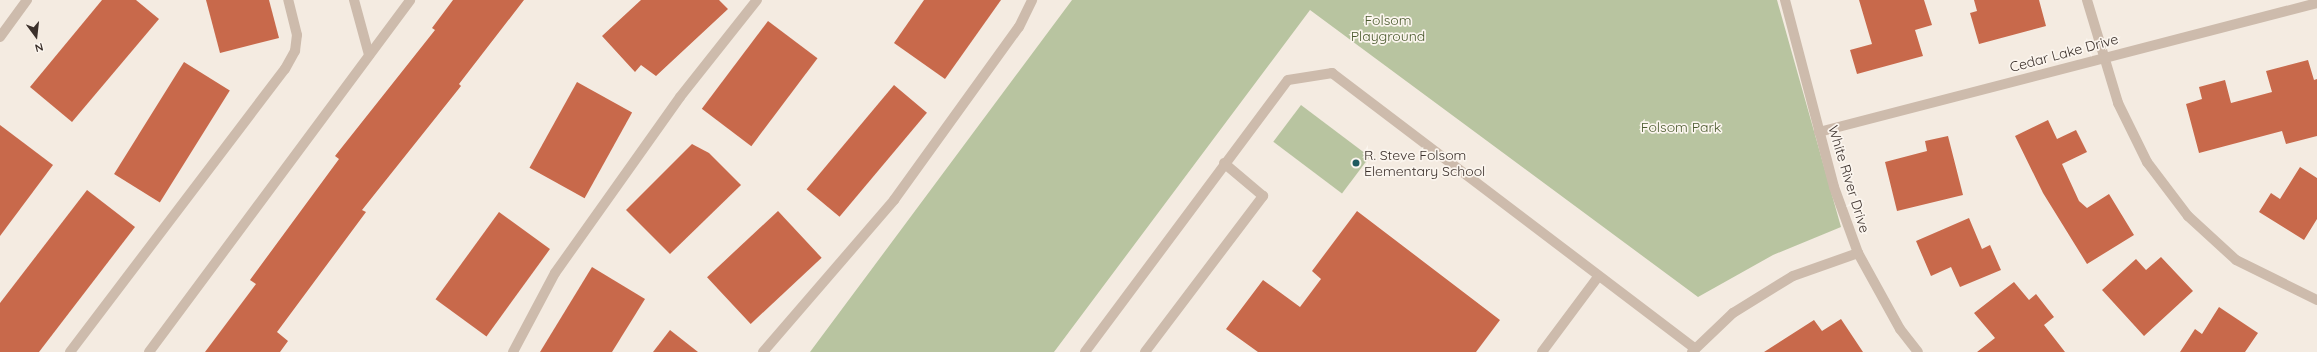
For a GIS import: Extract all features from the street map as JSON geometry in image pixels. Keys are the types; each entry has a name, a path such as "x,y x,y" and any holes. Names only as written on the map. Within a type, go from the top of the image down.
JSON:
{"street":[{"path":"0,37 27,0"},
{"path":"70,352 285,69 295,51 297,34 288,0"},
{"path":"354,0 369,55"},
{"path":"149,352 410,0"},
{"path":"513,352 555,273 680,97 757,0"},
{"path":"764,352 894,200 1019,27 1032,0"},
{"name":"White River Drive","path":"1786,0 1819,132 1858,253 1900,329 1918,352"},
{"path":"2088,0 2103,58 2118,103 2147,162 2188,216 2236,260 2317,300"},
{"name":"Cedar Lake Drive","path":"1819,132 2317,3"},
{"path":"1085,352 1224,163 1288,80 1332,73 1694,350 1733,314 1794,276 1858,253"},
{"path":"1145,352 1263,196 1224,163"},
{"path":"1542,352 1598,277"}],"green space":[{"name":"Folsom Park","path":"1072,0 1777,0 1841,227 1773,255 1698,297 1310,10 1054,352 810,352"},
{"path":"1301,105 1370,157 1342,193 1273,142"}],"building":[{"path":"102,0 136,0 159,19 72,122 30,87"},
{"path":"206,0 269,0 279,38 220,53"},
{"path":"453,0 524,0 459,84 461,86 362,210 366,212 277,332 288,341 280,352 205,352 256,284 250,280 339,159 335,156 435,30 432,28"},
{"path":"641,0 719,0 728,9 656,76 641,65 635,72 602,36"},
{"path":"924,0 1001,0 945,79 894,43"},
{"path":"1859,0 1924,0 1932,25 1915,30 1923,56 1857,74 1850,50 1872,44"},
{"path":"1974,0 2039,0 2046,26 1979,44 1970,13 1977,11"},
{"path":"768,21 818,58 751,146 702,109"},
{"path":"2308,60 2314,80 2317,79 2317,136 2286,144 2282,131 2199,153 2186,104 2202,99 2199,87 2225,80 2231,103 2272,92 2266,71"},
{"path":"184,62 230,91 160,203 114,174"},
{"path":"577,82 632,113 585,198 529,168"},
{"path":"894,85 927,113 840,217 807,189"},
{"path":"2048,120 2057,139 2076,130 2087,152 2062,164 2079,201 2087,208 2109,194 2134,235 2087,264 2043,193 2015,136"},
{"path":"0,125 53,165 0,236"},
{"path":"1948,136 1963,195 1897,211 1885,162 1927,151 1925,141"},
{"path":"692,144 709,153 741,185 670,254 626,210"},
{"path":"2300,167 2317,178 2317,219 2304,240 2259,212 2271,193 2280,199"},
{"path":"87,190 135,227 39,352 0,352 0,303"},
{"path":"778,211 822,258 751,324 707,277"},
{"path":"1357,211 1500,320 1476,352 1258,352 1226,329 1263,280 1300,307 1321,279 1312,271"},
{"path":"499,212 550,249 486,336 436,299"},
{"path":"1969,218 1982,249 1990,245 2001,270 1960,287 1951,267 1931,276 1916,241"},
{"path":"2161,257 2193,291 2144,336 2102,290 2136,259 2146,270"},
{"path":"592,267 645,299 612,352 540,352"},
{"path":"2014,282 2029,300 2036,294 2054,317 2044,325 2065,352 1977,352 1995,338 1974,313"},
{"path":"2219,307 2258,333 2245,352 2180,352 2195,329 2202,334"},
{"path":"1841,319 1863,352 1764,352 1814,320 1822,331"},
{"path":"670,330 698,352 653,352"}],"place":[{"name":"R. Steve Folsom Elementary School","path":"1356,163"}],"park label":[{"name":"Folsom Playground","path":"1388,28"}]}
